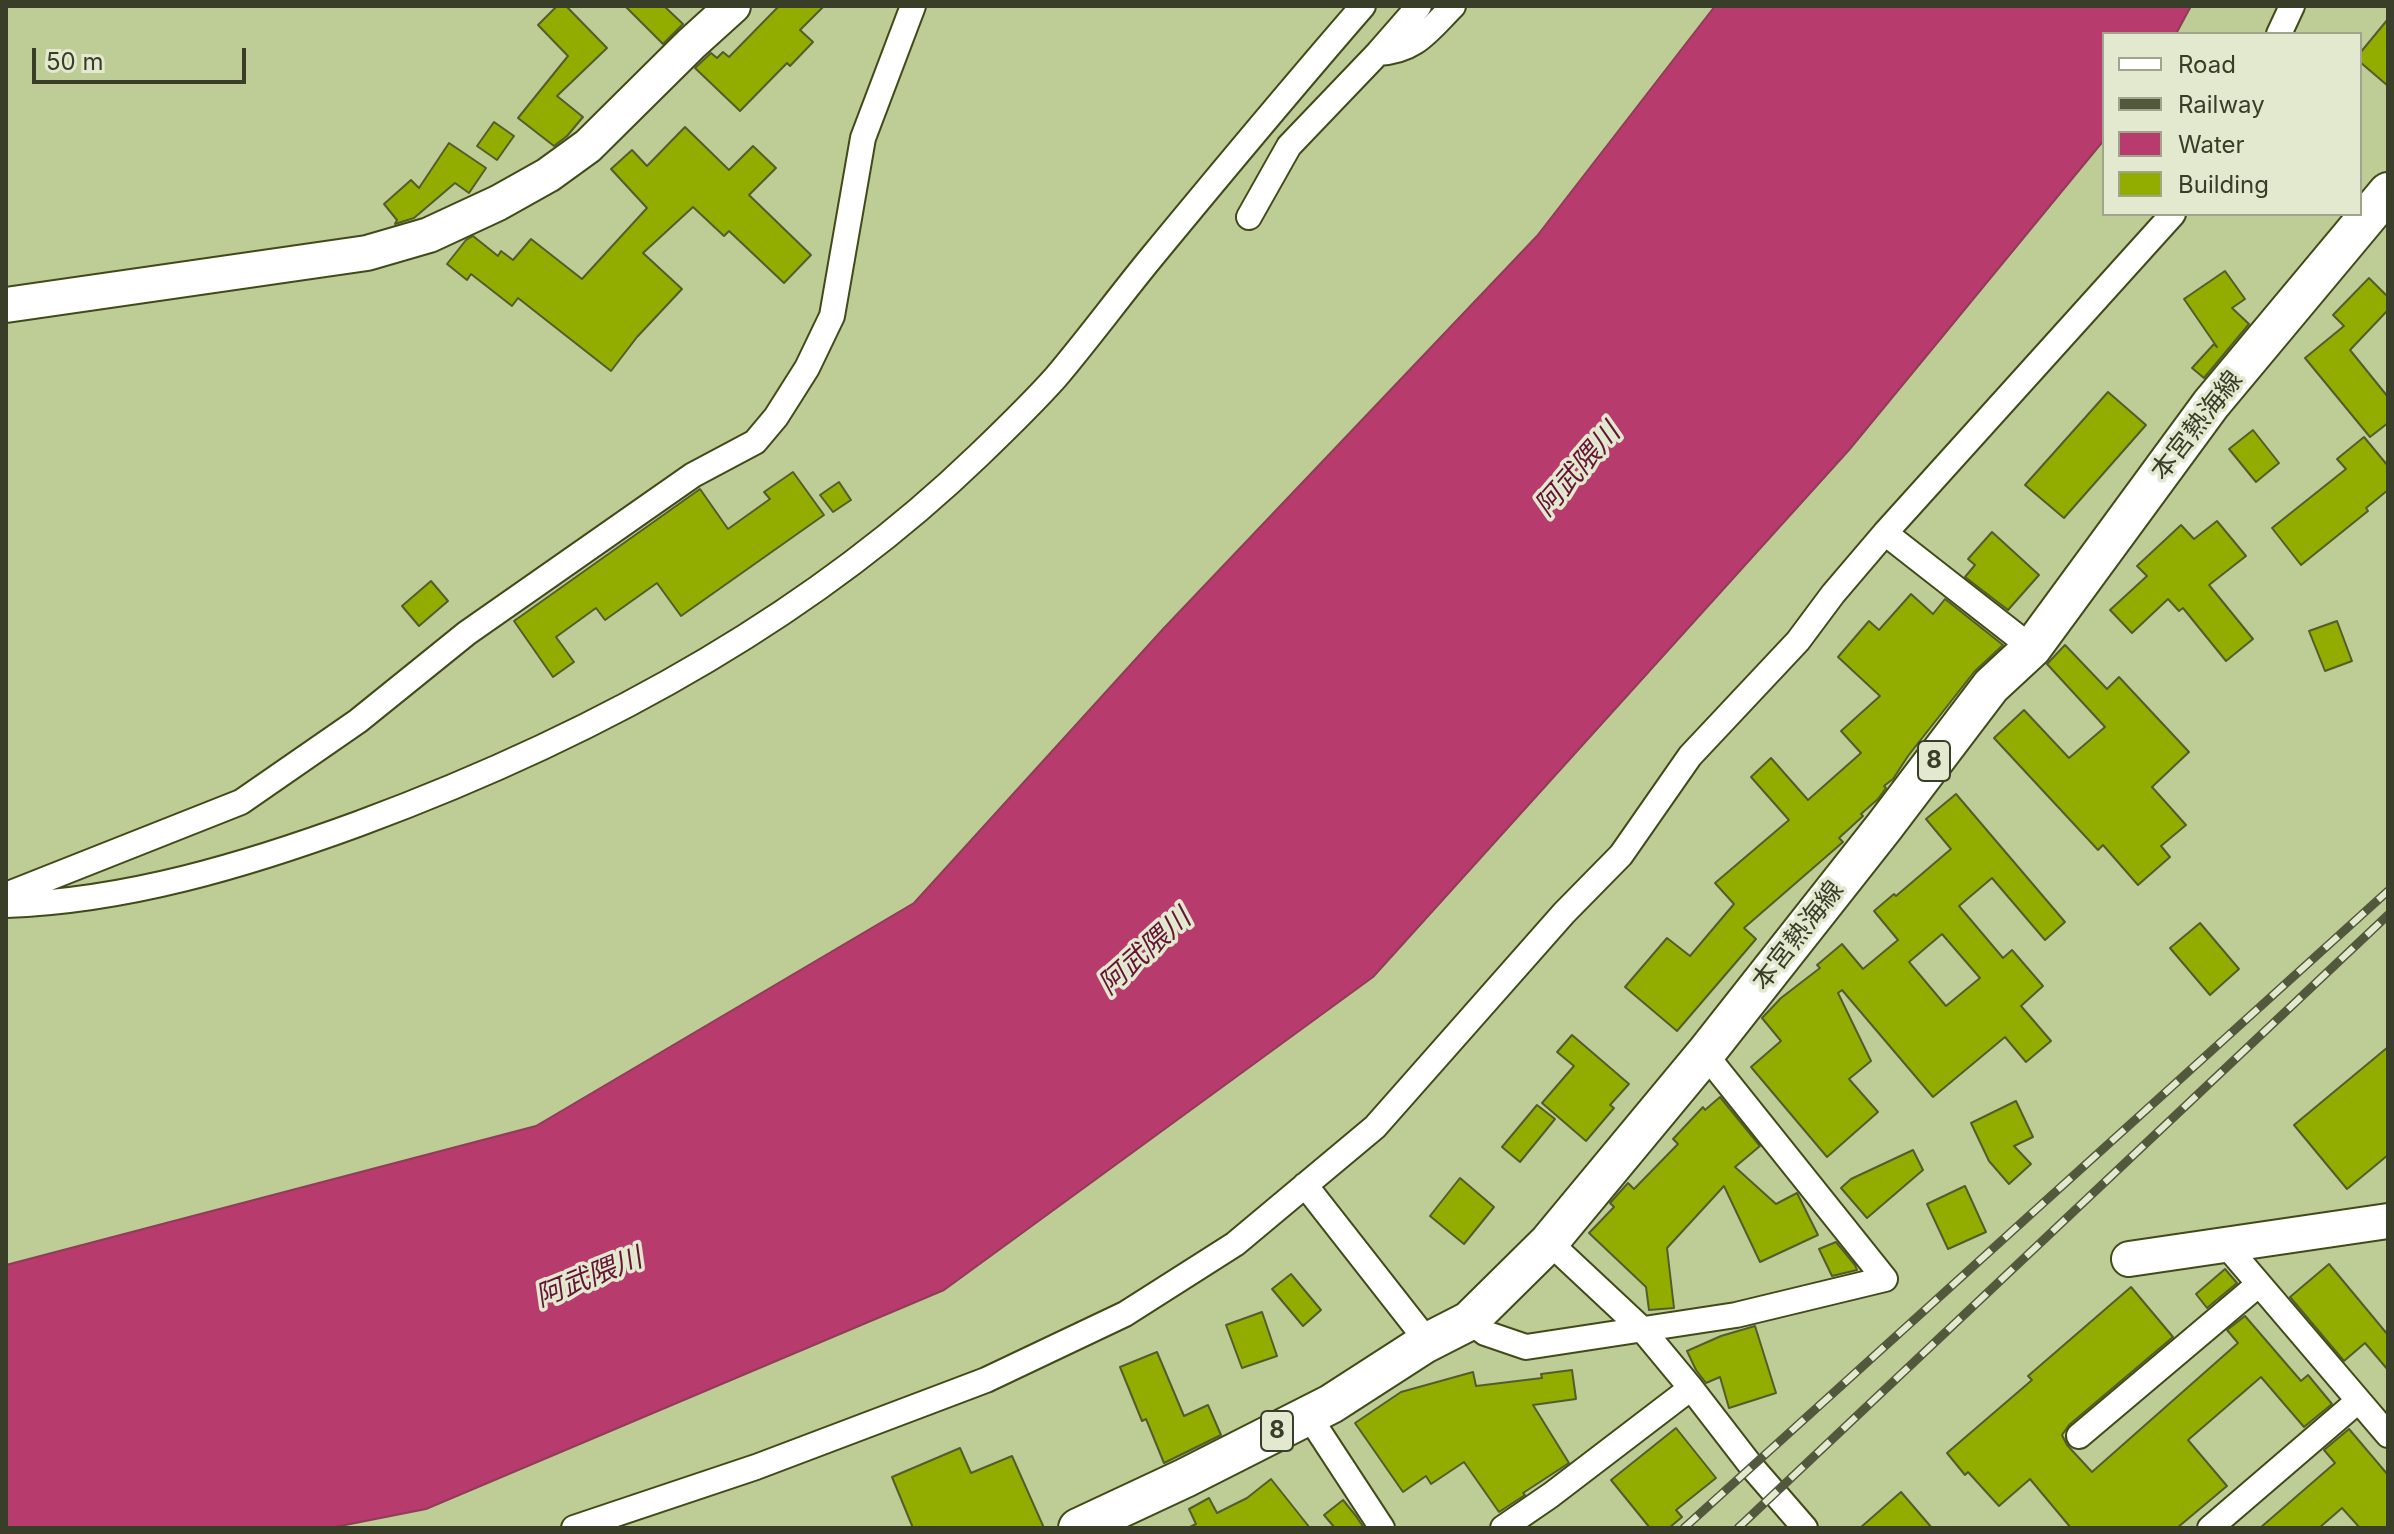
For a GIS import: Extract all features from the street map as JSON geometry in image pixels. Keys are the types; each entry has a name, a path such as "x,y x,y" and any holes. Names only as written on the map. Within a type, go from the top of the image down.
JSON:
{"main road":[{"name":"本宮熱海線","path":"1078,1528 1308,1415 1428,1342 1469,1321 1549,1242 1705,1054 1991,686 2032,648 2211,404 2388,192"}],"street":[{"path":"6,305 367,253 429,235 498,203 548,175 588,146 733,6"},
{"path":"6,895 241,802 358,721 467,633 668,492 755,442 776,417 807,368 832,316 863,138 913,6"},
{"path":"6,905 39,904 136,888 238,865 306,843 406,806 555,742 749,635 846,570 978,456 1054,379 1246,143 1363,6"},
{"path":"1249,217 1289,146 1419,6"},
{"path":"1378,53 1394,52 1414,45 1453,6"},
{"path":"2280,32 2292,6"},
{"path":"574,1528 756,1467 986,1380 1125,1314 1235,1244 1375,1127 1564,913 1621,855 1690,756 1798,641 1885,533 2171,216"},
{"path":"1885,533 2032,648"},
{"path":"1469,1321 1485,1333 1526,1347 1736,1315 1885,1279 1705,1054"},
{"path":"1305,1185 1428,1342"},
{"path":"2129,1259 2388,1221"},
{"path":"1549,1242 1642,1329 1805,1528"},
{"path":"2225,1244 2388,1435"},
{"path":"2079,1436 2259,1284"},
{"path":"1503,1528 1691,1388"},
{"path":"2210,1528 2358,1401"},
{"path":"1308,1415 1382,1528"}],"water":[{"name":"阿武隈川","path":"1715,6 2191,6 2177,32 2102,32 2102,142 1849,450 1373,977 944,1290 426,1509 330,1528 6,1528 6,1265 536,1126 914,903 1164,628 1537,236"}],"building":[{"path":"557,6 566,6 607,48 557,96 583,117 554,146 518,118 568,56 538,25"},
{"path":"625,6 664,6 683,24 663,44"},
{"path":"779,6 824,6 800,30 813,42 790,66 787,63 740,111 695,68 711,53 717,58 723,52 729,57"},
{"path":"2388,19 2388,86 2362,64 2362,51"},
{"path":"494,122 514,136 497,160 477,146"},
{"path":"685,127 729,170 753,146 776,168 749,195 811,255 784,283 729,231 724,236 693,207 643,253 682,289 637,337 611,371 518,298 512,306 471,274 467,280 447,264 466,240 473,236 498,256 501,251 513,260 531,239 582,279 647,208 611,169 632,150 647,166"},
{"path":"449,143 486,168 469,193 455,183 414,218 395,224 397,220 384,204 411,180 419,188"},
{"path":"2225,271 2245,299 2232,308 2249,324 2204,378 2192,368 2214,344 2217,347 2184,299"},
{"path":"2369,278 2388,297 2388,310 2350,350 2388,397 2388,423 2370,437 2305,358 2344,326 2333,315"},
{"path":"2108,392 2146,425 2064,518 2025,485"},
{"path":"2253,430 2279,463 2256,482 2229,449"},
{"path":"2364,437 2388,466 2388,490 2366,508 2368,511 2301,565 2272,528 2346,469 2337,459"},
{"path":"793,472 824,515 681,616 657,583 605,620 596,608 556,637 574,662 553,677 514,621 700,489 728,529 770,499 764,492"},
{"path":"839,482 851,500 833,512 820,495"},
{"path":"2217,521 2246,556 2209,585 2253,639 2226,661 2183,608 2179,611 2168,599 2132,633 2110,610 2147,576 2137,566 2181,525 2194,539"},
{"path":"1992,532 2039,575 2008,610 1965,577 1975,565 1968,559"},
{"path":"431,581 448,601 419,626 402,606"},
{"path":"1911,594 1933,614 1945,599 2003,645 1974,672 1893,779 1884,786 1886,788 1878,799 1839,838 1843,842 1744,928 1756,939 1677,1031 1625,987 1667,938 1690,956 1734,904 1715,883 1789,820 1751,777 1771,758 1808,800 1861,753 1841,731 1880,696 1838,657 1869,621 1879,630"},
{"path":"2337,621 2352,661 2325,671 2309,631"},
{"path":"2065,645 2107,689 2119,677 2189,752 2152,787 2186,825 2161,846 2170,857 2138,885 2103,845 2098,850 1994,738 2024,710 2069,758 2105,727 2047,664"},
{"path":"1956,794 2065,922 2045,940 1992,878 1959,906 2003,958 2012,950 2043,986 2021,1006 2051,1041 2026,1062 2005,1037 1933,1097 1842,990 1838,993 1871,1061 1849,1079 1878,1112 1827,1157 1751,1067 1781,1041 1762,1018 1781,998 1820,968 1817,965 1842,944 1863,969 1898,940 1874,911 1951,849 1926,819","holes":["1942,934 1980,978 1946,1006 1909,962"]},
{"path":"2200,923 2239,969 2210,995 2170,948"},
{"path":"1572,1035 1629,1084 1610,1105 1614,1108 1586,1141 1542,1103 1574,1066 1557,1052"},
{"path":"2388,1047 2388,1155 2347,1189 2294,1125"},
{"path":"1720,1097 1760,1146 1735,1167 1776,1204 1797,1193 1818,1235 1760,1262 1724,1186 1667,1248 1674,1308 1649,1310 1646,1287 1589,1233 1614,1207 1610,1203 1628,1183 1634,1189 1678,1144 1673,1139 1703,1107 1705,1110"},
{"path":"2016,1101 2033,1137 2014,1146 2031,1164 2009,1184 1989,1161 1971,1123"},
{"path":"1537,1105 1555,1119 1520,1162 1502,1147"},
{"path":"1913,1150 1923,1170 1867,1218 1841,1188 1851,1179"},
{"path":"1460,1178 1494,1207 1464,1244 1430,1216"},
{"path":"1965,1186 1986,1232 1948,1249 1927,1204"},
{"path":"1836,1242 1857,1270 1832,1276 1819,1249"},
{"path":"2329,1264 2388,1335 2388,1370 2365,1343 2344,1361 2290,1297"},
{"path":"2225,1269 2237,1283 2207,1308 2196,1294"},
{"path":"1291,1274 1321,1310 1303,1326 1272,1289"},
{"path":"2131,1287 2173,1337 2069,1425 2062,1435 2067,1445 2092,1472 2238,1343 2227,1330 2245,1316 2301,1381 2308,1375 2332,1404 2304,1427 2261,1377 2188,1440 2227,1486 2177,1528 2071,1528 2030,1479 1999,1506 1968,1472 1965,1475 1947,1453 2032,1380 2028,1376"},
{"path":"1262,1312 1277,1356 1242,1368 1226,1325"},
{"path":"1755,1326 1776,1393 1729,1408 1720,1377 1706,1383 1687,1351"},
{"path":"1157,1352 1184,1416 1208,1405 1221,1435 1164,1463 1146,1419 1142,1421 1120,1367"},
{"path":"1572,1370 1576,1399 1533,1405 1569,1463 1499,1512 1464,1462 1431,1484 1426,1476 1403,1492 1355,1423 1401,1392 1473,1372 1476,1386 1542,1378 1541,1374"},
{"path":"1676,1428 1716,1478 1676,1510 1682,1517 1669,1528 1650,1528 1611,1480"},
{"path":"2349,1429 2388,1475 2388,1528 2360,1528 2342,1508 2319,1528 2260,1528 2335,1463 2324,1450"},
{"path":"960,1448 971,1473 1012,1456 1044,1528 913,1528 892,1477"},
{"path":"1271,1479 1310,1528 1188,1528 1196,1524 1189,1509 1209,1498 1217,1513 1247,1498"},
{"path":"1901,1492 1932,1528 1860,1528"},
{"path":"1343,1500 1364,1528 1335,1528 1324,1515"}],"railway":[{"path":"1684,1528 2388,891"},
{"path":"1738,1528 2388,915"}]}
